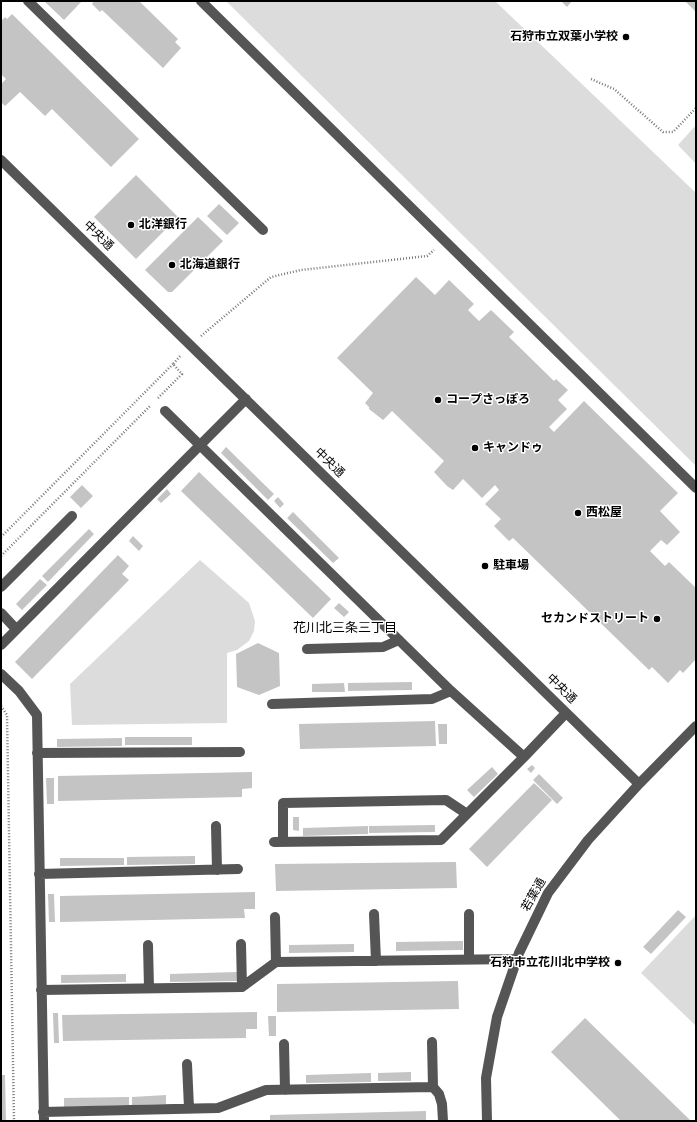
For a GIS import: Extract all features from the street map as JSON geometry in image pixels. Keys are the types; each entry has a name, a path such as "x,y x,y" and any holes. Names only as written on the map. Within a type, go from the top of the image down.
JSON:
{"street":[{"path":"28,1 263,230"},
{"path":"201,1 696,488"},
{"name":"中央通","path":"1,160 639,784"},
{"path":"1,645 246,399"},
{"path":"165,411 451,691 524,757"},
{"path":"1,587 72,516"},
{"path":"1,613 16,630"},
{"path":"307,649 383,647 399,640"},
{"path":"1,674 19,691 37,715 44,1116 189,1108 218,1108 266,1090 433,1087"},
{"path":"272,704 432,699 451,691"},
{"path":"467,814 446,800 283,803 278,842 441,840 467,814 524,757 566,713"},
{"name":"若葉通","path":"487,1121 486,1078 497,1017 517,959 548,893 588,840 639,784 696,726"},
{"path":"38,753 240,752"},
{"path":"216,826 217,870"},
{"path":"40,874 238,869"},
{"path":"374,914 376,961"},
{"path":"469,914 469,960"},
{"path":"275,917 276,962"},
{"path":"241,944 242,987"},
{"path":"148,945 149,988"},
{"path":"42,990 242,987 276,962 517,959"},
{"path":"432,1042 433,1087 440,1094 443,1121"},
{"path":"284,1044 285,1090"},
{"path":"187,1064 189,1108"}],"path":[{"path":"591,79 614,88 663,132 673,132 696,108"},
{"path":"1,536 173,364"},
{"path":"1,706 7,715 14,1121"}],"shaded area":[{"path":"226,1 495,1 696,193 696,466"},
{"path":"696,125 696,164 678,145"},
{"path":"200,560 249,603 255,621 254,631 249,641 237,650 227,653 227,723 72,725 70,684"},
{"path":"696,915 696,1026 641,973"}],"building":[{"path":"44,1 82,1 64,20"},
{"path":"94,1 139,1 178,39 175,42 181,48 163,68 102,10 100,12 92,4"},
{"path":"561,1 572,1 567,7"},
{"path":"685,1 696,1 696,12"},
{"path":"12,14 139,139 111,167 52,109 45,116 20,92 5,106 1,102 1,84 6,79 1,74 1,21 5,17 7,19"},
{"path":"136,175 178,217 136,259 94,217"},
{"path":"219,204 239,223 227,235 207,216"},
{"path":"198,217 223,241 172,292 168,292 145,270"},
{"path":"416,277 435,295 449,280 474,304 468,310 479,321 491,310 514,332 509,337 554,381 556,379 568,390 558,400 567,409 549,427 554,432 584,401 678,493 660,511 680,532 667,545 661,540 650,551 665,566 669,562 696,588 696,659 683,673 680,670 668,683 652,667 649,670 513,538 509,541 494,526 501,519 485,504 499,490 495,485 482,498 463,479 453,490 447,486 434,472 444,461 392,411 383,420 369,409 365,403 373,393 337,358"},
{"path":"226,447 274,494 268,500 221,453"},
{"path":"199,472 331,599 313,618 181,491"},
{"path":"82,485 93,496 81,508 70,497"},
{"path":"167,489 171,494 161,503 157,499"},
{"path":"278,497 284,504 280,508 274,501"},
{"path":"293,512 339,558 333,563 287,518"},
{"path":"89,529 94,534 48,582 42,576"},
{"path":"133,536 143,546 139,551 129,541"},
{"path":"118,555 129,566 122,574 129,580 32,679 15,662"},
{"path":"40,579 47,585 22,610 16,604"},
{"path":"339,603 349,612 344,617 334,608"},
{"path":"258,643 279,653 280,686 259,695 237,687 236,654"},
{"path":"412,682 412,690 348,691 348,683"},
{"path":"344,683 345,692 312,692 312,684"},
{"path":"435,721 436,746 300,749 299,724"},
{"path":"438,724 447,724 447,744 439,744"},
{"path":"125,737 192,737 192,745 125,745"},
{"path":"122,738 122,746 57,747 57,739"},
{"path":"532,765 535,768 531,773 527,769"},
{"path":"492,767 498,774 474,797 467,790"},
{"path":"252,772 252,788 242,789 242,797 58,801 58,776"},
{"path":"539,774 563,798 557,804 533,780"},
{"path":"46,778 54,778 54,804 47,804"},
{"path":"534,783 552,800 487,867 469,849"},
{"path":"293,817 299,817 299,831 293,830"},
{"path":"435,825 435,832 369,833 369,826"},
{"path":"368,826 368,834 303,836 303,828"},
{"path":"195,856 195,864 127,865 127,857"},
{"path":"60,858 124,858 124,865 60,866"},
{"path":"456,862 457,888 276,891 275,864"},
{"path":"255,892 255,909 244,909 245,918 60,922 60,896"},
{"path":"48,894 54,894 55,922 49,922"},
{"path":"678,910 686,917 651,954 643,947"},
{"path":"463,941 463,950 396,951 396,942"},
{"path":"354,944 354,952 289,953 289,945"},
{"path":"237,972 237,981 170,982 170,974"},
{"path":"126,974 126,982 61,983 61,975"},
{"path":"458,981 459,1009 277,1012 277,984"},
{"path":"257,1012 257,1029 246,1029 246,1038 63,1041 62,1015"},
{"path":"53,1013 58,1013 59,1043 54,1043"},
{"path":"268,1016 276,1016 276,1036 269,1036"},
{"path":"585,1018 691,1121 621,1121 551,1052"},
{"path":"411,1072 411,1081 378,1081 378,1073"},
{"path":"371,1073 371,1082 306,1083 306,1075"},
{"path":"1,1075 5,1075 6,1121 1,1121"},
{"path":"166,1095 166,1104 132,1105 132,1097"},
{"path":"129,1097 129,1105 64,1107 64,1098"},
{"path":"426,1111 426,1121 270,1121 270,1115"}],"place":[{"name":"石狩市立双葉小学校","path":"626,37"},
{"name":"北洋銀行","path":"131,225"},
{"name":"北海道銀行","path":"172,265"},
{"name":"コープさっぽろ","path":"438,400"},
{"name":"キャンドゥ","path":"475,448"},
{"name":"西松屋","path":"578,513"},
{"name":"駐車場","path":"485,566"},
{"name":"セカンドストリート","path":"657,619"},
{"name":"石狩市立花川北中学校","path":"618,963"}],"district":[{"name":"花川北三条三丁目","path":"345,629"}]}
